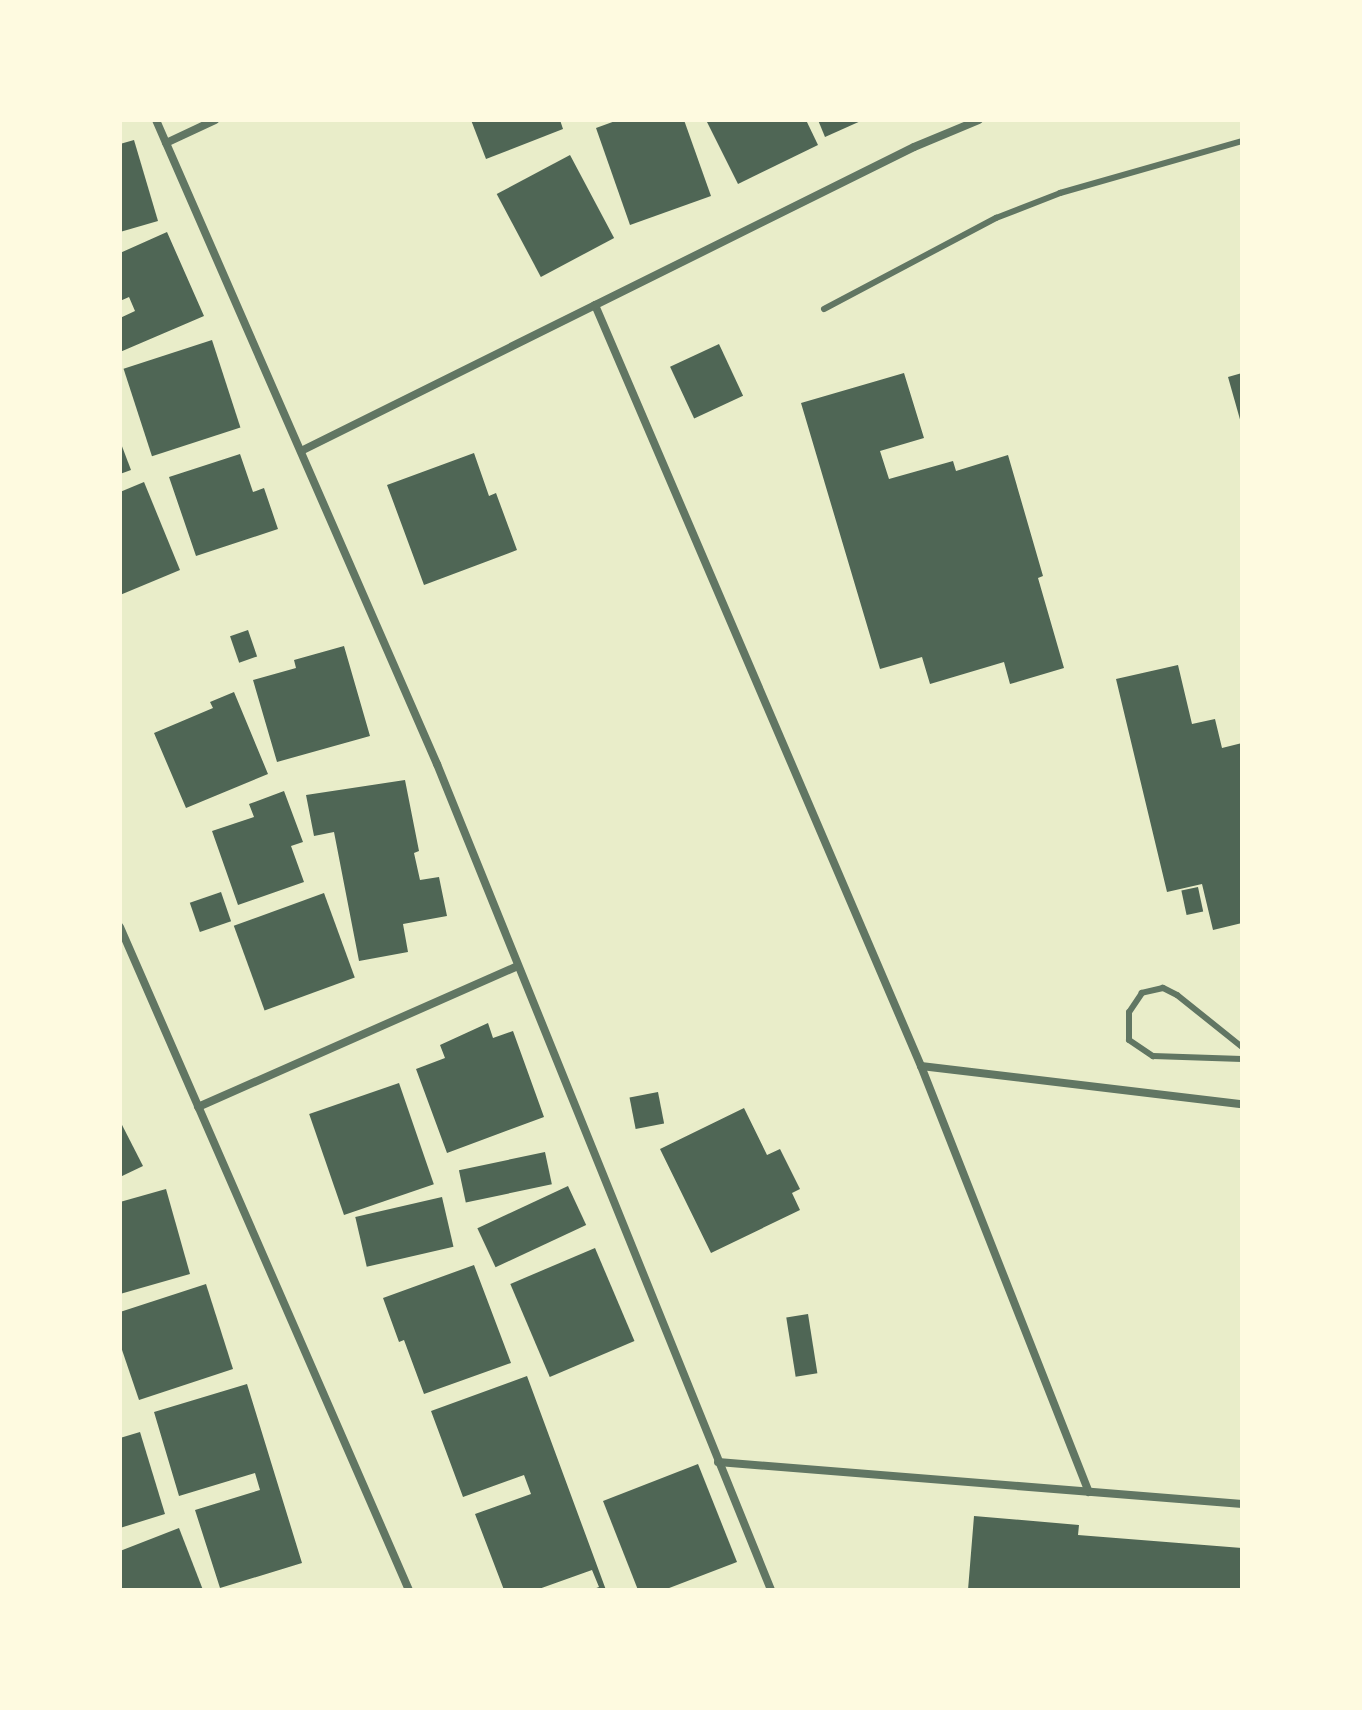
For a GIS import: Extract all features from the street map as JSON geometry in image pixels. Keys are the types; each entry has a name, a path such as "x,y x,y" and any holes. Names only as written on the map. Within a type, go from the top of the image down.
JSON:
{"street":[{"path":"156,120 437,764 516,967 771,1590"},
{"path":"166,143 215,120"},
{"path":"301,451 914,147 979,120"},
{"path":"595,305 921,1066 1089,1492"},
{"path":"120,927 409,1590"},
{"path":"198,1107 516,967"},
{"path":"921,1066 1242,1104"},
{"path":"718,1462 1242,1504"}],"lane":[{"path":"824,309 1009,213 1060,193 1242,141"},
{"path":"1242,1047 1177,995 1163,988 1142,993 1129,1012 1129,1040 1153,1056 1242,1059"}],"building":[{"path":"471,120 560,120 563,129 486,159"},
{"path":"618,120 684,120 711,196 630,225 596,128"},
{"path":"706,120 806,120 818,145 738,184"},
{"path":"818,120 863,120 825,137"},
{"path":"134,140 158,221 120,232 120,144"},
{"path":"570,155 614,238 541,277 497,194"},
{"path":"167,232 204,316 120,352 120,318 135,311 129,297 120,301 120,253"},
{"path":"212,340 240,427 152,456 124,369"},
{"path":"719,344 743,396 694,418 670,367"},
{"path":"904,373 924,438 880,451 889,479 953,461 956,471 1008,455 1043,576 1038,578 1064,668 1010,684 1004,662 930,684 922,657 880,669 801,403"},
{"path":"1242,373 1242,423 1241,423 1228,377"},
{"path":"120,441 131,470 120,474"},
{"path":"474,453 489,496 496,493 517,550 424,585 387,485"},
{"path":"240,454 253,492 264,488 278,529 196,556 169,477"},
{"path":"144,482 180,570 120,595 120,492"},
{"path":"248,630 257,656 239,663 230,636"},
{"path":"344,646 370,736 277,762 253,680 296,668 294,660"},
{"path":"1178,665 1192,724 1215,719 1222,748 1242,743 1242,923 1213,930 1202,884 1167,892 1116,679"},
{"path":"234,692 268,774 186,808 154,733 213,708 210,702"},
{"path":"405,780 419,851 414,853 420,880 439,877 447,916 403,924 408,952 359,961 334,832 314,836 306,795"},
{"path":"284,791 303,842 291,846 304,882 238,905 212,831 254,817 249,804"},
{"path":"1198,887 1203,911 1187,915 1181,891"},
{"path":"221,892 231,921 200,932 190,903"},
{"path":"324,893 355,978 265,1010 234,926"},
{"path":"488,1023 493,1038 513,1031 544,1117 447,1153 416,1069 445,1058 440,1045"},
{"path":"399,1083 434,1184 344,1215 309,1114"},
{"path":"658,1092 664,1123 636,1129 630,1098"},
{"path":"744,1108 767,1155 780,1149 800,1189 792,1193 800,1210 711,1253 660,1149"},
{"path":"120,1121 143,1166 120,1177"},
{"path":"545,1152 552,1184 466,1203 459,1170"},
{"path":"568,1186 586,1225 496,1267 477,1228"},
{"path":"166,1189 190,1274 120,1294 120,1202"},
{"path":"442,1197 453,1247 367,1267 355,1217"},
{"path":"595,1248 634,1341 550,1377 510,1284"},
{"path":"474,1265 511,1363 424,1394 404,1340 399,1342 383,1298"},
{"path":"206,1284 233,1369 139,1400 120,1344 120,1312"},
{"path":"808,1314 817,1373 796,1377 786,1317"},
{"path":"527,1376 606,1590 591,1590 599,1587 592,1570 536,1590 504,1590 475,1514 531,1494 524,1475 463,1497 431,1411"},
{"path":"247,1384 302,1563 220,1588 195,1510 260,1490 255,1473 179,1496 154,1412"},
{"path":"140,1432 165,1514 120,1528 120,1438"},
{"path":"698,1464 737,1562 664,1590 638,1590 603,1501"},
{"path":"974,1516 1079,1525 1078,1535 1242,1548 1242,1590 968,1590"},
{"path":"179,1528 203,1590 120,1590 120,1551"}]}
